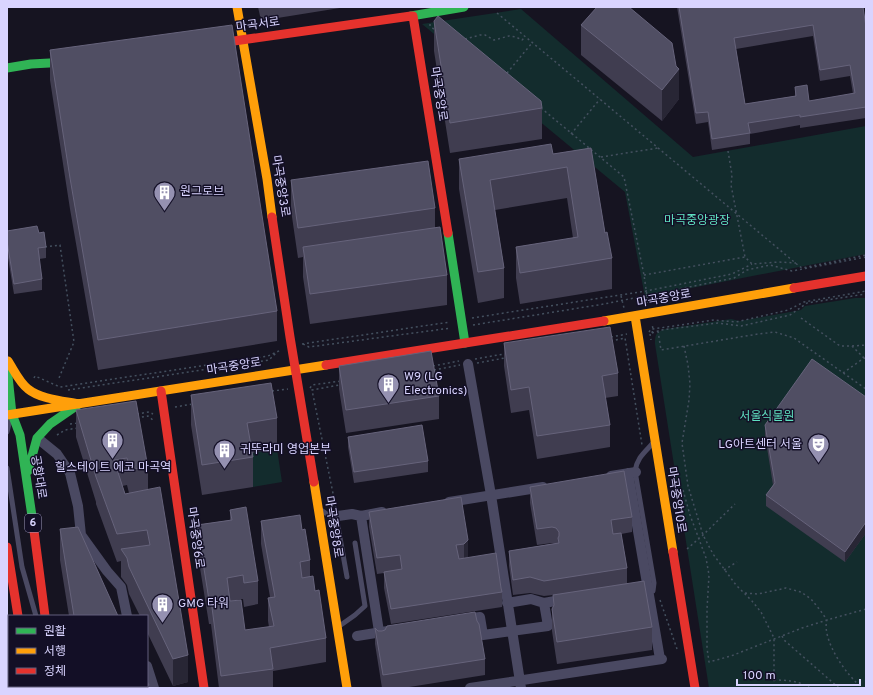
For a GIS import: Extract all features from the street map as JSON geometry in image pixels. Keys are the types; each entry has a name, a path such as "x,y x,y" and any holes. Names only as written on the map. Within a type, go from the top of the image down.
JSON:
{"street":[{"name":"마곡중앙3로","path":"237,7 267,180 296,370"},
{"name":"마곡서로","path":"227,42 413,16 464,7"},
{"name":"마곡중앙로","path":"413,16 465,343"},
{"path":"7,68 30,64 76,62"},
{"name":"마곡중앙로","path":"10,414 635,316 866,276"},
{"name":"마곡중앙10로","path":"635,316 695,688"},
{"path":"7,359 23,383 35,393 79,404"},
{"path":"468,364 491,495 520,684"},
{"name":"공항대로","path":"7,366 10,414 20,435 40,569 45,615"},
{"name":"마곡중앙8로","path":"296,370 347,688"},
{"name":"마곡중앙6로","path":"161,391 204,688"},
{"path":"26,476 36,438 50,424 79,404"},
{"path":"42,442 57,454 70,473 78,506 81,535 107,571 121,587 127,615"},
{"path":"470,688 520,684 661,659 633,472 598,478"},
{"path":"437,504 552,485"},
{"path":"338,516 352,514 362,516 392,511"},
{"path":"362,516 380,636"},
{"path":"7,547 18,615"},
{"path":"626,590 650,589"},
{"path":"507,603 531,599 544,602 574,598"},
{"path":"456,620 480,617 483,636 548,626 544,602"},
{"path":"357,636 380,636 395,630"},
{"path":"148,669 154,688"}],"lane":[{"path":"7,432 10,414"},
{"path":"633,472 643,453 655,441"},
{"path":"7,468 22,567 36,615"},
{"path":"318,509 337,520 347,578"},
{"path":"338,627 365,606 355,543"}],"path":[{"path":"429,13 430,26 438,33"},
{"path":"497,13 802,268 866,256"},
{"path":"460,41 480,35 485,35 494,40 509,36 522,40 526,37"},
{"path":"504,77 532,43"},
{"path":"571,134 600,99"},
{"path":"538,105 624,177 646,291"},
{"path":"600,157 658,148"},
{"path":"728,151 732,175 731,184 744,257 752,264"},
{"path":"45,248 60,245 74,342 58,378"},
{"path":"796,263 780,262 752,264 732,274 646,291 462,323 431,332 309,347 303,344 462,323 604,304 734,278 747,270 770,265 792,271 866,256"},
{"path":"644,275 744,257"},
{"path":"652,333 652,329 714,320 736,322 788,310 804,302 866,291"},
{"path":"647,336 658,330 718,323 741,326 790,315 806,303 866,294"},
{"path":"801,318 840,346 866,345"},
{"path":"658,330 661,350 775,332 794,338 866,389"},
{"path":"684,346 690,384 682,443 688,486 703,535 713,554 736,586 761,612 774,638 774,680 772,688"},
{"path":"843,373 865,358 852,346"},
{"path":"34,379 35,376 60,387 268,356 278,350 269,360 67,390"},
{"path":"271,391 286,389 293,391"},
{"path":"172,408 195,404"},
{"path":"134,414 149,412 154,415 150,418"},
{"path":"133,418 148,416 154,421 155,428"},
{"path":"64,426 79,423"},
{"path":"42,442 65,430 80,428"},
{"path":"683,490 690,515 706,558 709,575 707,609 707,648 709,662 732,656 802,628 866,609"},
{"path":"687,549 699,540 735,504"},
{"path":"724,570 737,562"},
{"path":"744,593 758,594 786,588 801,592 811,599 827,620"},
{"path":"658,596 678,651"},
{"path":"827,620 825,624 832,648 845,670 859,686 863,688"},
{"path":"782,636 784,640 839,688"},
{"path":"774,680 800,683 810,688"}],"green space":[{"name":"마곡중앙광장","path":"521,9 693,157 866,126 866,254 645,297 625,192 422,24"},
{"name":"서울식물원","path":"855,298 866,298 866,688 709,688 655,344 656,336 658,332 665,329 731,319 740,321 801,310 805,306"},
{"path":"277,449 282,482 253,487 247,453"}],"building":[{"path":"597,7 629,7 672,43 676,66 679,69 662,90 581,25"},
{"path":"679,7 863,7 866,27 866,107 748,123 750,133 712,139 708,112 696,113","holes":["813,25 820,70 850,65 855,93 809,101 807,85 795,87 796,96 745,104 734,38"]},
{"path":"438,16 541,101 542,108 450,123 434,21"},
{"name":"원그로브","path":"232,25 277,311 98,340 50,50"},
{"path":"551,144 553,154 591,148 605,233 607,232 612,258 520,273 516,247 578,237 567,167 490,180 504,268 478,272 459,159"},
{"path":"428,161 435,208 298,228 291,180"},
{"path":"37,226 39,233 44,232 46,247 38,248 42,279 14,284 7,241 7,231"},
{"path":"440,227 447,275 310,294 303,247"},
{"path":"610,327 618,373 602,376 610,425 537,436 529,387 511,390 504,343"},
{"path":"431,351 439,396 346,410 339,366"},
{"name":"LG아트센터 서울","path":"812,359 866,397 866,522 845,552 766,495 775,483 765,425"},
{"path":"271,383 277,418 247,423 253,457 202,465 191,395"},
{"path":"136,401 148,468 130,469 127,458 114,460 125,494 160,487 188,655 173,659 129,567 127,558 121,549 150,545 147,530 117,534 96,477 76,410"},
{"path":"422,425 428,461 354,472 348,437"},
{"path":"624,471 632,517 611,520 613,534 621,533 627,568 544,581 530,577 513,580 509,551 559,543 559,532 556,528 552,527 537,529 530,487"},
{"path":"461,497 468,540 464,544 456,545 459,559 496,553 502,592 391,609 384,572 402,569 400,555 377,558 369,512"},
{"path":"246,507 258,581 244,583 243,575 227,578 230,601 241,600 245,630 274,626 268,598 275,597 261,521 300,515 302,530 305,529 310,560 300,562 302,578 313,576 315,591 319,590 326,638 270,648 273,669 221,676 211,600 209,600 197,525 232,520 230,510"},
{"path":"78,527 118,615 74,615 60,529"},
{"path":"644,581 652,627 557,642 552,609 554,605 553,595"},
{"path":"475,612 479,624 485,659 383,675 375,628 378,631 382,631 385,630 387,626"},
{"path":"8,664 8,687 17,688 7,688"},
{"path":"86,687 138,687 132,688"}],"traffic: fast":[{"path":"411,16 464,7"},
{"path":"7,68 31,64 68,62"},
{"path":"448,233 465,343"},
{"path":"7,367 12,414 20,435 33,523"},
{"path":"28,471 37,438 50,424 79,404"}],"traffic: slow":[{"path":"237,7 267,179 272,217"},
{"path":"604,321 794,288"},
{"path":"635,316 673,552"},
{"path":"8,361 17,376 28,389 39,395 52,399 79,404"},
{"path":"7,415 326,365"},
{"path":"314,482 347,688"}],"traffic: jam":[{"path":"234,41 411,16"},
{"path":"413,16 448,233"},
{"path":"272,217 314,482"},
{"path":"794,288 866,276"},
{"path":"326,365 604,321"},
{"path":"161,391 204,688"},
{"path":"33,523 45,615"},
{"path":"7,547 18,615"},
{"path":"673,552 695,688"}],"place":[{"name":"원그로브","path":"164,212"},
{"name":"W9 (LG Electronics)","path":"389,404"},
{"name":"힐스테이트 에코 마곡역","path":"113,460"},
{"name":"LG아트센터 서울","path":"818,464"},
{"name":"귀뚜라미 영업본부","path":"224,470"},
{"name":"GMG 타워","path":"163,624"}]}
